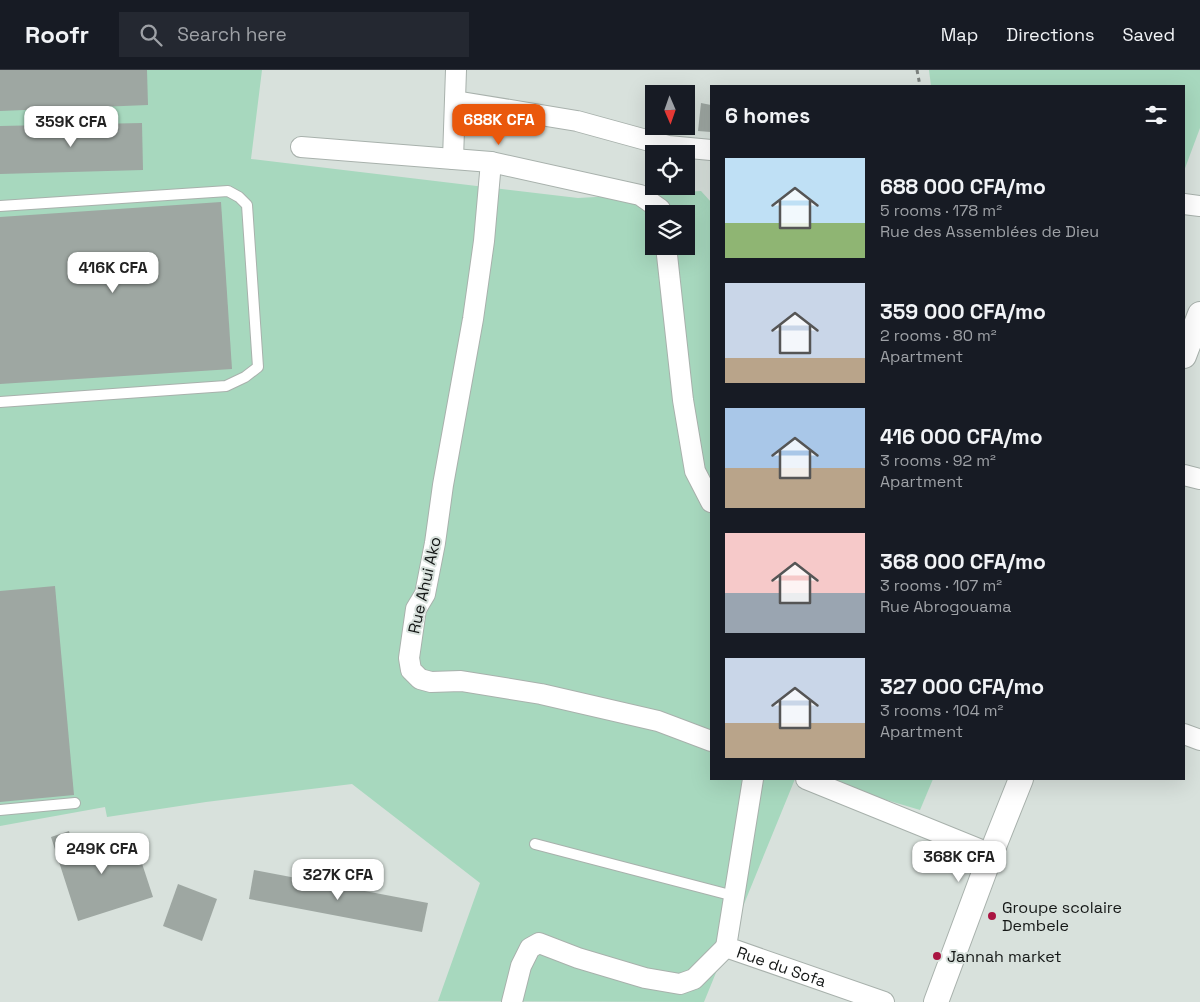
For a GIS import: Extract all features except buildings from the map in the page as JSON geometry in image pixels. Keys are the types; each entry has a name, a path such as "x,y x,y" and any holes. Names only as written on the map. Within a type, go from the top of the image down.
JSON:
{"street":[{"path":"453,159 456,70"},
{"path":"455,101 577,121 668,146 710,150"},
{"path":"301,146 491,162 640,195 653,205"},
{"name":"Rue Ahui Ako","path":"491,162 484,241 473,319 427,586 425,594 416,610 409,658 410,670 420,679 431,682 461,681 541,694 658,722 710,741"},
{"path":"1185,204 1200,206"},
{"path":"667,255 684,400 695,471 710,500"},
{"path":"1185,353 1200,314"},
{"path":"1185,475 1200,479"},
{"path":"1185,734 1200,740"},
{"name":"Rue du Sofa","path":"753,780 726,947 884,1002"},
{"path":"810,780 838,788 991,854"},
{"path":"936,1002 1021,780"},
{"path":"512,1002 525,957 530,948 539,944 645,978 680,984 694,979 726,947"}],"lane":[{"path":"0,206 228,191 239,197 247,205 258,367 245,377 226,386 0,402"},
{"path":"0,810 75,802"},
{"path":"535,844 734,896"}],"path":[{"path":"917,70 920,85"}],"green space":[{"path":"0,70 262,70 251,159 578,198 645,194 695,195 695,191 701,191 710,201 710,780 795,780 704,1002 438,1001 480,883 352,784 206,802 107,817 105,807 0,826"},
{"path":"929,70 1200,70 1200,128 1185,168 1185,85 931,85"},
{"path":"819,780 933,780 920,810"}],"place":[{"name":"Groupe scolaire Dembele","path":"992,916"},
{"name":"Jannah market","path":"937,956"}]}
